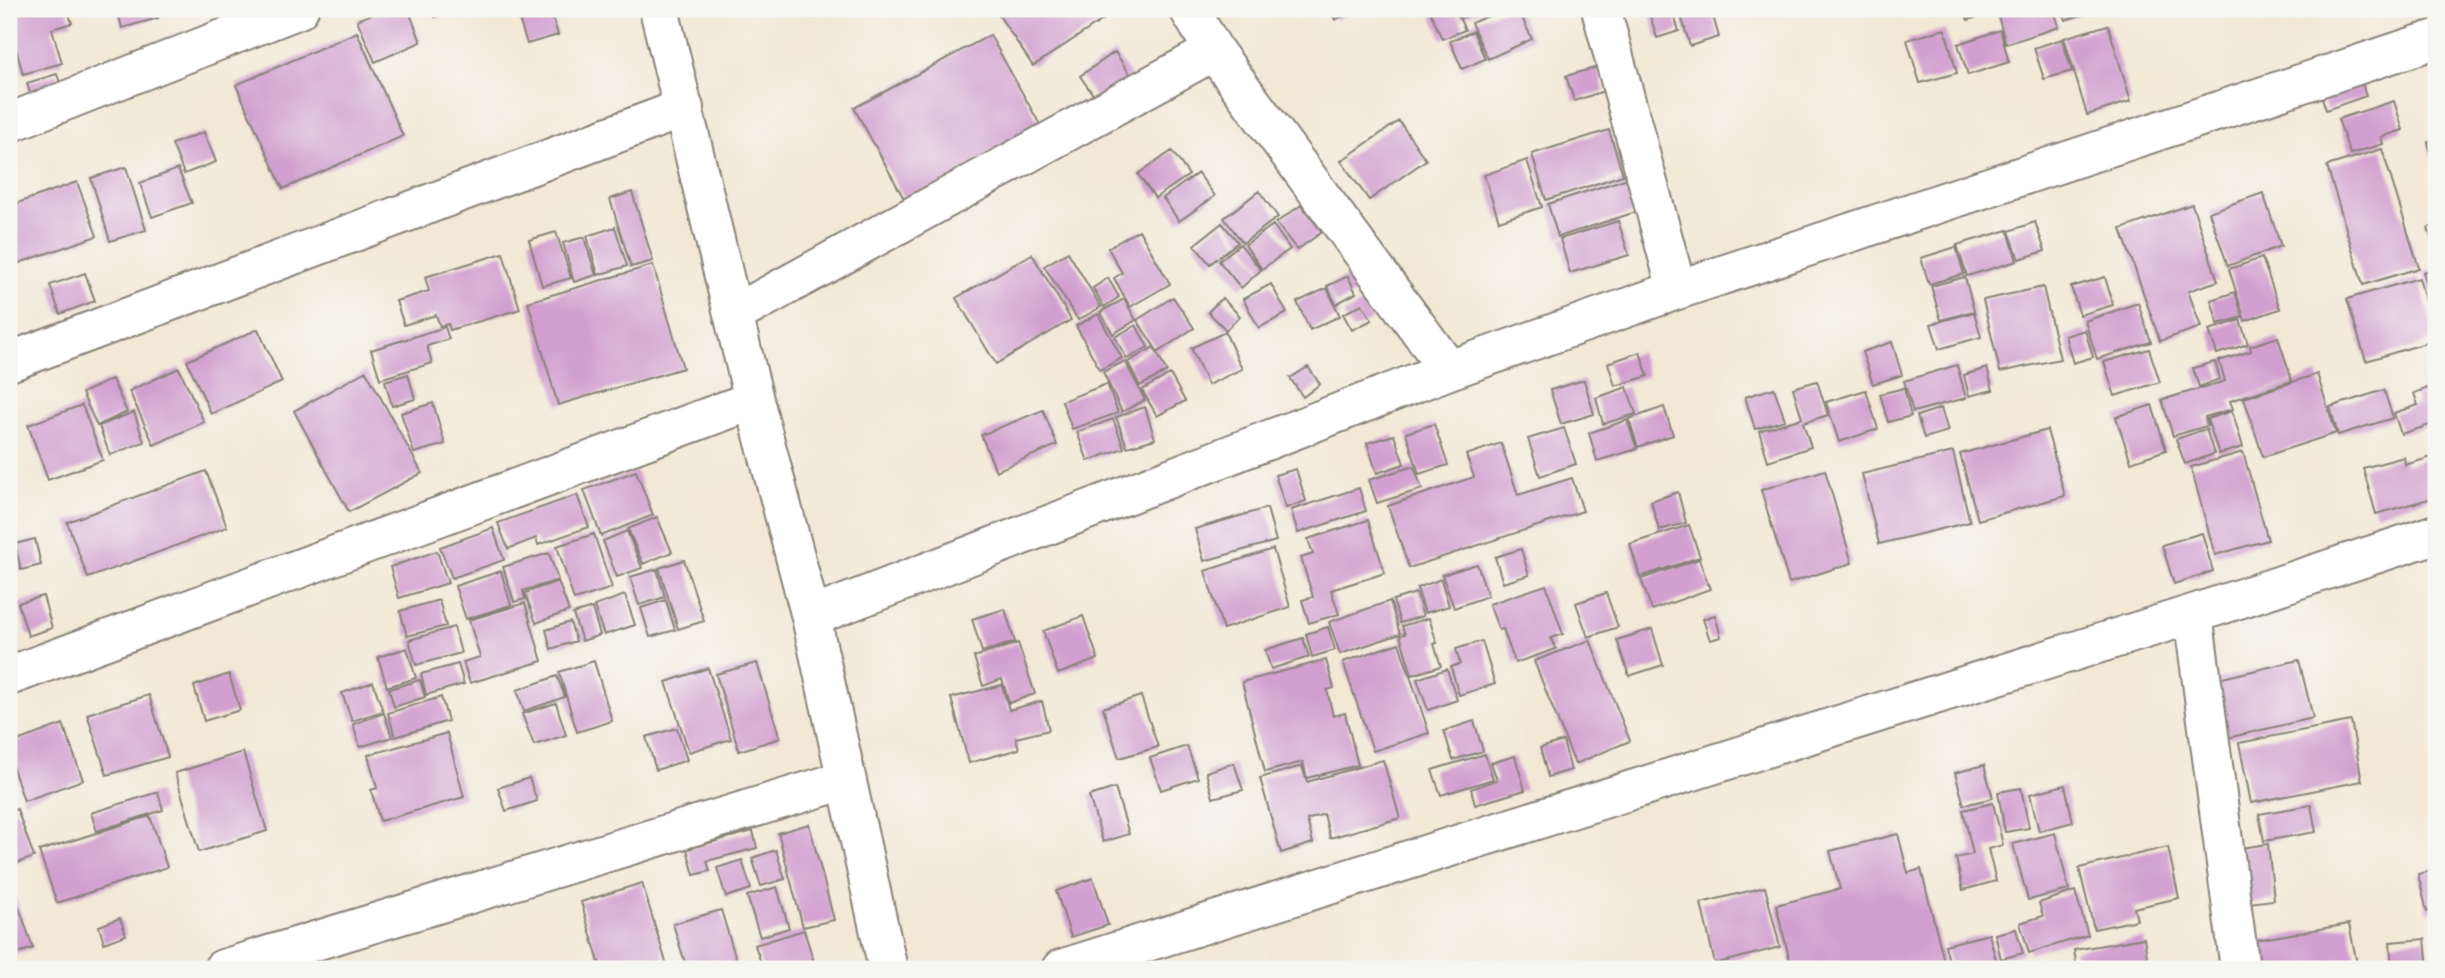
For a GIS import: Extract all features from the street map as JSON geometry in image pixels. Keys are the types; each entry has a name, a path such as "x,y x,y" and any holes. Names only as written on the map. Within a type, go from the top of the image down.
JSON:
{"street":[{"path":"9,123 299,9"},
{"path":"659,9 754,400 811,617 888,969"},
{"path":"1189,9 1214,51 1449,370"},
{"path":"1601,9 1676,290"},
{"path":"811,617 1449,370 1676,290 2436,39"},
{"path":"735,314 1214,51"},
{"path":"9,362 684,108"},
{"path":"9,676 754,400"},
{"path":"1061,969 2193,614 2436,534"},
{"path":"2193,614 2239,969"},
{"path":"223,969 845,780"}],"building":[{"path":"9,9 67,9 72,23 52,29 62,63 23,74 9,25"},
{"path":"117,9 155,9 158,18 122,28"},
{"path":"384,9 408,9 421,42 375,62 357,20"},
{"path":"432,9 457,9 435,17"},
{"path":"522,9 544,9 544,10 524,15"},
{"path":"550,9 558,35 527,44 519,19"},
{"path":"1006,9 1119,9 1033,66 998,14"},
{"path":"1330,9 1358,9 1335,20"},
{"path":"1429,9 1455,9 1465,30 1442,39"},
{"path":"1458,9 1486,9 1461,18"},
{"path":"1505,9 1518,9 1532,39 1488,59 1471,23"},
{"path":"1648,9 1672,9 1679,31 1657,38"},
{"path":"1679,9 1711,9 1719,37 1690,46"},
{"path":"1964,9 1990,9 1991,13 1968,20"},
{"path":"1996,9 2054,9 2059,27 2006,44"},
{"path":"2062,9 2100,9 2066,20"},
{"path":"2108,25 2131,101 2087,115 2064,38"},
{"path":"1945,29 1957,73 1920,83 1907,40"},
{"path":"2000,30 2009,62 1968,75 1958,44"},
{"path":"1473,31 1485,59 1462,69 1450,41"},
{"path":"357,32 403,136 283,189 236,85"},
{"path":"990,35 1043,130 907,204 854,108"},
{"path":"2062,39 2072,71 2044,79 2034,48"},
{"path":"1115,52 1131,76 1097,100 1080,76"},
{"path":"1598,67 1604,91 1574,101 1566,76"},
{"path":"57,74 63,91 32,100 27,83"},
{"path":"2361,80 2366,96 2326,110 2321,94"},
{"path":"2394,101 2403,130 2381,137 2383,144 2350,154 2338,119"},
{"path":"1399,121 1426,160 1369,200 1341,161"},
{"path":"1609,130 1623,175 1546,200 1532,154"},
{"path":"204,132 216,162 184,174 172,144"},
{"path":"2436,140 2436,172 2435,172 2428,142"},
{"path":"2382,149 2419,268 2363,285 2327,166"},
{"path":"1172,151 1189,175 1155,198 1138,174"},
{"path":"1527,160 1542,207 1499,221 1484,175"},
{"path":"126,167 146,230 110,241 91,178"},
{"path":"178,169 192,203 152,217 140,183"},
{"path":"1198,173 1215,196 1179,221 1163,198"},
{"path":"1631,177 1642,210 1558,237 1548,204"},
{"path":"77,182 97,236 16,264 9,245 9,206"},
{"path":"1259,191 1278,217 1243,243 1224,218"},
{"path":"632,192 653,261 631,267 610,199"},
{"path":"2263,193 2281,246 2228,266 2209,212"},
{"path":"2192,204 2218,281 2188,291 2201,327 2160,341 2121,229"},
{"path":"1301,205 1322,232 1297,250 1276,223"},
{"path":"1618,221 1629,255 1570,273 1560,239"},
{"path":"2035,222 2045,251 2019,259 2009,231"},
{"path":"1222,223 1238,242 1210,264 1194,245"},
{"path":"1273,225 1290,249 1262,269 1245,245"},
{"path":"2436,225 2436,252 2428,228"},
{"path":"615,227 627,266 598,275 587,236"},
{"path":"1139,230 1170,284 1130,307 1114,278 1122,273 1108,248"},
{"path":"2008,230 2017,261 1967,276 1957,245"},
{"path":"556,232 571,278 542,286 529,240"},
{"path":"584,237 596,275 574,282 563,243"},
{"path":"1240,244 1261,270 1241,288 1219,261"},
{"path":"1956,247 1964,274 1929,284 1921,258"},
{"path":"1068,252 1101,307 1078,320 1044,266"},
{"path":"503,253 520,309 450,330 448,324 440,326 436,315 404,325 396,301 429,291 425,277"},
{"path":"1032,254 1071,320 996,364 956,298"},
{"path":"2262,258 2280,309 2245,321 2229,269"},
{"path":"653,265 683,368 558,405 528,302"},
{"path":"2436,268 2436,310 2423,272"},
{"path":"85,273 95,301 60,314 50,285"},
{"path":"1348,276 1356,293 1336,304 1327,286"},
{"path":"1965,277 1974,311 1941,320 1931,286"},
{"path":"2105,277 2113,305 2080,315 2071,287"},
{"path":"1108,278 1119,297 1104,307 1093,288"},
{"path":"2419,278 2436,340 2366,361 2347,299"},
{"path":"1271,284 1287,313 1259,328 1243,299"},
{"path":"2043,287 2060,359 2000,372 1983,300"},
{"path":"1327,288 1340,316 1310,330 1297,302"},
{"path":"2235,292 2243,317 2218,324 2211,300"},
{"path":"1173,297 1194,328 1158,352 1137,320"},
{"path":"1222,298 1240,316 1226,330 1208,312"},
{"path":"1124,299 1136,320 1113,334 1100,312"},
{"path":"2138,303 2151,342 2097,359 2085,321"},
{"path":"1362,304 1372,320 1352,330 1343,314"},
{"path":"1974,312 1981,337 1939,349 1931,324"},
{"path":"1098,314 1122,358 1100,370 1076,326"},
{"path":"2240,320 2248,344 2217,354 2209,330"},
{"path":"1136,325 1148,347 1127,359 1115,337"},
{"path":"445,327 449,339 427,346 432,363 380,379 371,350"},
{"path":"258,329 282,382 211,414 187,361"},
{"path":"2085,330 2093,357 2073,363 2065,336"},
{"path":"1225,332 1242,369 1208,385 1191,348"},
{"path":"2278,337 2292,381 2230,401 2233,409 2205,417 2207,426 2173,436 2162,400 2225,381 2219,361 2251,351 2250,346"},
{"path":"1892,342 1902,375 1873,384 1862,352"},
{"path":"1154,347 1167,372 1140,386 1128,362"},
{"path":"2149,349 2160,382 2115,396 2104,362"},
{"path":"1640,352 1648,376 1615,386 1608,363"},
{"path":"1125,361 1145,400 1122,412 1103,372"},
{"path":"2215,362 2220,379 2199,387 2193,368"},
{"path":"1957,365 1966,398 1913,412 1904,381"},
{"path":"1308,367 1320,384 1303,397 1290,378"},
{"path":"179,368 204,422 154,445 129,391"},
{"path":"1987,368 1993,390 1969,396 1964,375"},
{"path":"366,371 422,473 349,512 294,411"},
{"path":"408,374 415,399 392,406 385,381"},
{"path":"1170,374 1185,401 1157,416 1142,390"},
{"path":"2317,374 2336,433 2263,457 2244,398"},
{"path":"112,379 127,412 97,426 82,393"},
{"path":"1584,380 1594,414 1561,424 1550,390"},
{"path":"1817,381 1828,415 1803,423 1811,447 1768,461 1759,431 1802,418 1793,388"},
{"path":"1107,384 1118,413 1072,429 1062,401"},
{"path":"2436,385 2436,423 2401,434 2394,413 2418,405 2414,393"},
{"path":"1627,387 1636,414 1603,424 1596,398"},
{"path":"1774,388 1785,420 1755,429 1745,397"},
{"path":"1904,388 1911,416 1888,422 1880,394"},
{"path":"1866,390 1878,429 1839,442 1826,402"},
{"path":"2384,390 2393,418 2338,435 2330,407"},
{"path":"433,403 445,444 414,453 401,413"},
{"path":"82,405 103,460 48,480 28,425"},
{"path":"2152,405 2166,450 2131,462 2116,417"},
{"path":"1145,407 1155,439 1127,447 1116,417"},
{"path":"1664,407 1673,435 1638,447 1629,419"},
{"path":"1941,408 1948,431 1924,438 1917,416"},
{"path":"1043,410 1057,445 996,471 981,435"},
{"path":"2232,411 2243,447 2219,454 2207,419"},
{"path":"134,412 144,442 110,455 99,426"},
{"path":"1113,419 1124,448 1088,461 1077,432"},
{"path":"1627,420 1637,449 1597,461 1589,433"},
{"path":"1434,424 1448,465 1419,474 1406,433"},
{"path":"1564,428 1576,464 1540,476 1528,439"},
{"path":"2206,429 2214,454 2185,464 2176,439"},
{"path":"2047,430 2065,496 1978,520 1960,454"},
{"path":"1394,435 1404,464 1377,473 1367,443"},
{"path":"1501,443 1518,495 1572,478 1583,511 1409,568 1388,506 1474,477 1466,455"},
{"path":"1953,452 1970,522 1879,544 1862,474"},
{"path":"2243,452 2268,540 2215,555 2191,467"},
{"path":"2435,456 2436,497 2376,514 2363,468 2404,457 2405,465"},
{"path":"1414,466 1422,489 1377,503 1369,480"},
{"path":"1296,469 1306,501 1286,508 1275,475"},
{"path":"1825,470 1852,563 1789,583 1761,490"},
{"path":"206,471 227,527 88,578 67,522"},
{"path":"636,471 653,515 601,536 584,490"},
{"path":"1359,488 1366,511 1298,533 1291,510"},
{"path":"1678,492 1686,523 1659,530 1651,501"},
{"path":"577,495 589,527 538,545 536,538 508,549 498,523"},
{"path":"1267,508 1276,541 1204,561 1195,529"},
{"path":"657,517 672,552 643,564 628,529"},
{"path":"1368,520 1385,573 1331,590 1339,614 1309,623 1302,600 1313,597 1301,558 1313,554 1308,539"},
{"path":"1689,525 1700,557 1640,577 1630,544"},
{"path":"493,528 504,560 452,578 440,547"},
{"path":"627,531 642,568 617,577 603,541"},
{"path":"2202,533 2213,571 2174,584 2162,545"},
{"path":"594,534 612,588 574,600 557,546"},
{"path":"35,539 41,565 21,570 15,544"},
{"path":"1273,549 1290,607 1223,629 1205,571"},
{"path":"1521,549 1529,575 1503,583 1495,557"},
{"path":"437,551 448,583 399,598 390,567"},
{"path":"549,553 558,580 523,591 525,599 514,602 503,567"},
{"path":"1699,559 1710,589 1652,610 1641,579"},
{"path":"684,560 704,621 678,629 659,568"},
{"path":"1477,564 1488,596 1454,608 1442,575"},
{"path":"657,569 665,597 639,605 630,577"},
{"path":"501,571 511,605 466,619 455,586"},
{"path":"1441,579 1449,606 1425,613 1417,588"},
{"path":"558,581 569,611 536,623 525,593"},
{"path":"1546,585 1563,634 1551,638 1556,649 1515,663 1503,629 1499,630 1489,604"},
{"path":"1416,593 1423,616 1400,623 1393,600"},
{"path":"1606,593 1618,627 1588,637 1576,603"},
{"path":"625,595 635,625 604,635 594,606"},
{"path":"43,596 52,628 28,636 18,603"},
{"path":"439,600 446,626 407,636 400,611"},
{"path":"666,600 675,630 650,637 641,608"},
{"path":"1390,601 1400,634 1340,654 1329,622"},
{"path":"525,603 542,661 470,683 463,662 480,657 469,620"},
{"path":"592,608 600,635 582,641 573,614"},
{"path":"1005,609 1015,642 982,652 972,619"},
{"path":"1715,615 1721,637 1710,640 1703,619"},
{"path":"1083,616 1098,659 1058,674 1043,631"},
{"path":"1429,618 1441,666 1412,675 1400,635 1405,634 1402,626"},
{"path":"570,622 576,641 551,649 546,630"},
{"path":"454,627 461,653 416,665 409,640"},
{"path":"1328,627 1335,650 1312,657 1306,634"},
{"path":"1652,629 1663,665 1629,676 1617,640"},
{"path":"1303,638 1309,657 1271,669 1265,650"},
{"path":"1590,640 1630,741 1575,764 1534,661"},
{"path":"1482,641 1495,684 1459,695 1451,667 1460,664 1456,649"},
{"path":"1018,643 1035,694 1009,703 1002,679 983,686 974,657"},
{"path":"1399,643 1429,733 1373,751 1343,662"},
{"path":"407,648 416,678 387,687 378,657"},
{"path":"1326,660 1334,688 1327,690 1333,716 1345,713 1358,765 1307,778 1303,762 1265,772 1242,682"},
{"path":"2299,660 2313,718 2227,738 2214,680"},
{"path":"594,661 612,721 577,732 559,672"},
{"path":"757,663 780,738 739,751 716,674"},
{"path":"458,664 464,684 426,695 421,674"},
{"path":"708,668 731,739 689,752 666,682"},
{"path":"1447,669 1457,700 1428,710 1417,679"},
{"path":"229,674 240,710 204,721 194,686"},
{"path":"557,676 565,697 524,711 517,690"},
{"path":"420,680 425,697 394,707 389,689"},
{"path":"373,682 383,711 352,721 342,693"},
{"path":"1002,685 1009,710 1042,701 1049,730 1016,738 1019,749 969,763 951,698"},
{"path":"149,695 168,757 107,775 87,714"},
{"path":"1141,696 1158,747 1119,758 1103,708"},
{"path":"441,697 448,721 395,737 388,713"},
{"path":"556,703 566,735 534,745 522,714"},
{"path":"384,713 392,737 360,747 353,724"},
{"path":"1474,721 1483,751 1453,760 1444,731"},
{"path":"2351,721 2362,781 2251,803 2239,743"},
{"path":"63,724 83,780 24,801 9,756 9,744"},
{"path":"677,728 687,760 656,770 646,737"},
{"path":"447,733 464,797 380,821 371,790 377,788 368,755"},
{"path":"1563,741 1571,770 1548,777 1540,748"},
{"path":"1187,746 1198,778 1161,790 1150,758"},
{"path":"243,752 267,831 199,852 175,773"},
{"path":"1485,754 1493,779 1441,795 1432,770"},
{"path":"1515,756 1525,790 1475,805 1471,789 1497,780 1491,763"},
{"path":"1383,760 1400,818 1330,838 1324,814 1307,820 1313,843 1281,853 1260,778 1302,766 1307,782"},
{"path":"1234,763 1243,790 1213,798 1206,772"},
{"path":"1984,765 1993,798 1964,805 1955,773"},
{"path":"529,778 537,801 506,811 498,788"},
{"path":"2065,785 2073,822 2039,831 2030,794"},
{"path":"1115,788 1129,834 1103,842 1089,796"},
{"path":"2021,788 2029,828 2005,832 1998,792"},
{"path":"158,792 163,810 97,831 91,813"},
{"path":"1993,803 2003,845 1988,849 1996,881 1963,890 1956,858 1973,854 1963,810"},
{"path":"2311,805 2316,832 2264,841 2259,814"},
{"path":"17,809 34,857 9,866 9,812"},
{"path":"150,816 167,867 57,903 39,851"},
{"path":"809,824 834,920 803,927 778,833"},
{"path":"753,831 757,848 707,861 710,871 694,875 687,849"},
{"path":"2055,833 2069,890 2028,900 2013,844"},
{"path":"1898,834 1908,873 1921,869 1946,969 1792,969 1776,905 1840,889 1830,851"},
{"path":"2268,844 2274,900 2241,904 2234,849"},
{"path":"2168,847 2179,898 2134,908 2137,920 2094,929 2079,868"},
{"path":"776,850 785,879 761,886 752,858"},
{"path":"742,860 751,889 726,897 717,868"},
{"path":"2436,870 2436,909 2427,912 2418,874"},
{"path":"9,878 33,948 9,956"},
{"path":"1093,878 1108,925 1071,937 1056,891"},
{"path":"642,883 668,969 601,969 581,902"},
{"path":"777,887 789,928 760,937 747,896"},
{"path":"1765,887 1780,947 1715,964 1701,903"},
{"path":"2075,891 2088,935 2029,953 2020,923 2043,916 2039,903"},
{"path":"721,910 739,969 687,969 673,924"},
{"path":"120,918 126,935 104,943 99,926"},
{"path":"2349,924 2358,969 2261,969 2256,940"},
{"path":"2016,929 2023,953 2001,959 1995,934"},
{"path":"804,930 816,969 763,969 755,945"},
{"path":"1989,934 1996,960 1951,969 1945,945"},
{"path":"2144,938 2149,969 2077,969 2074,950"},
{"path":"2425,939 2428,969 2392,969 2390,942"}]}
